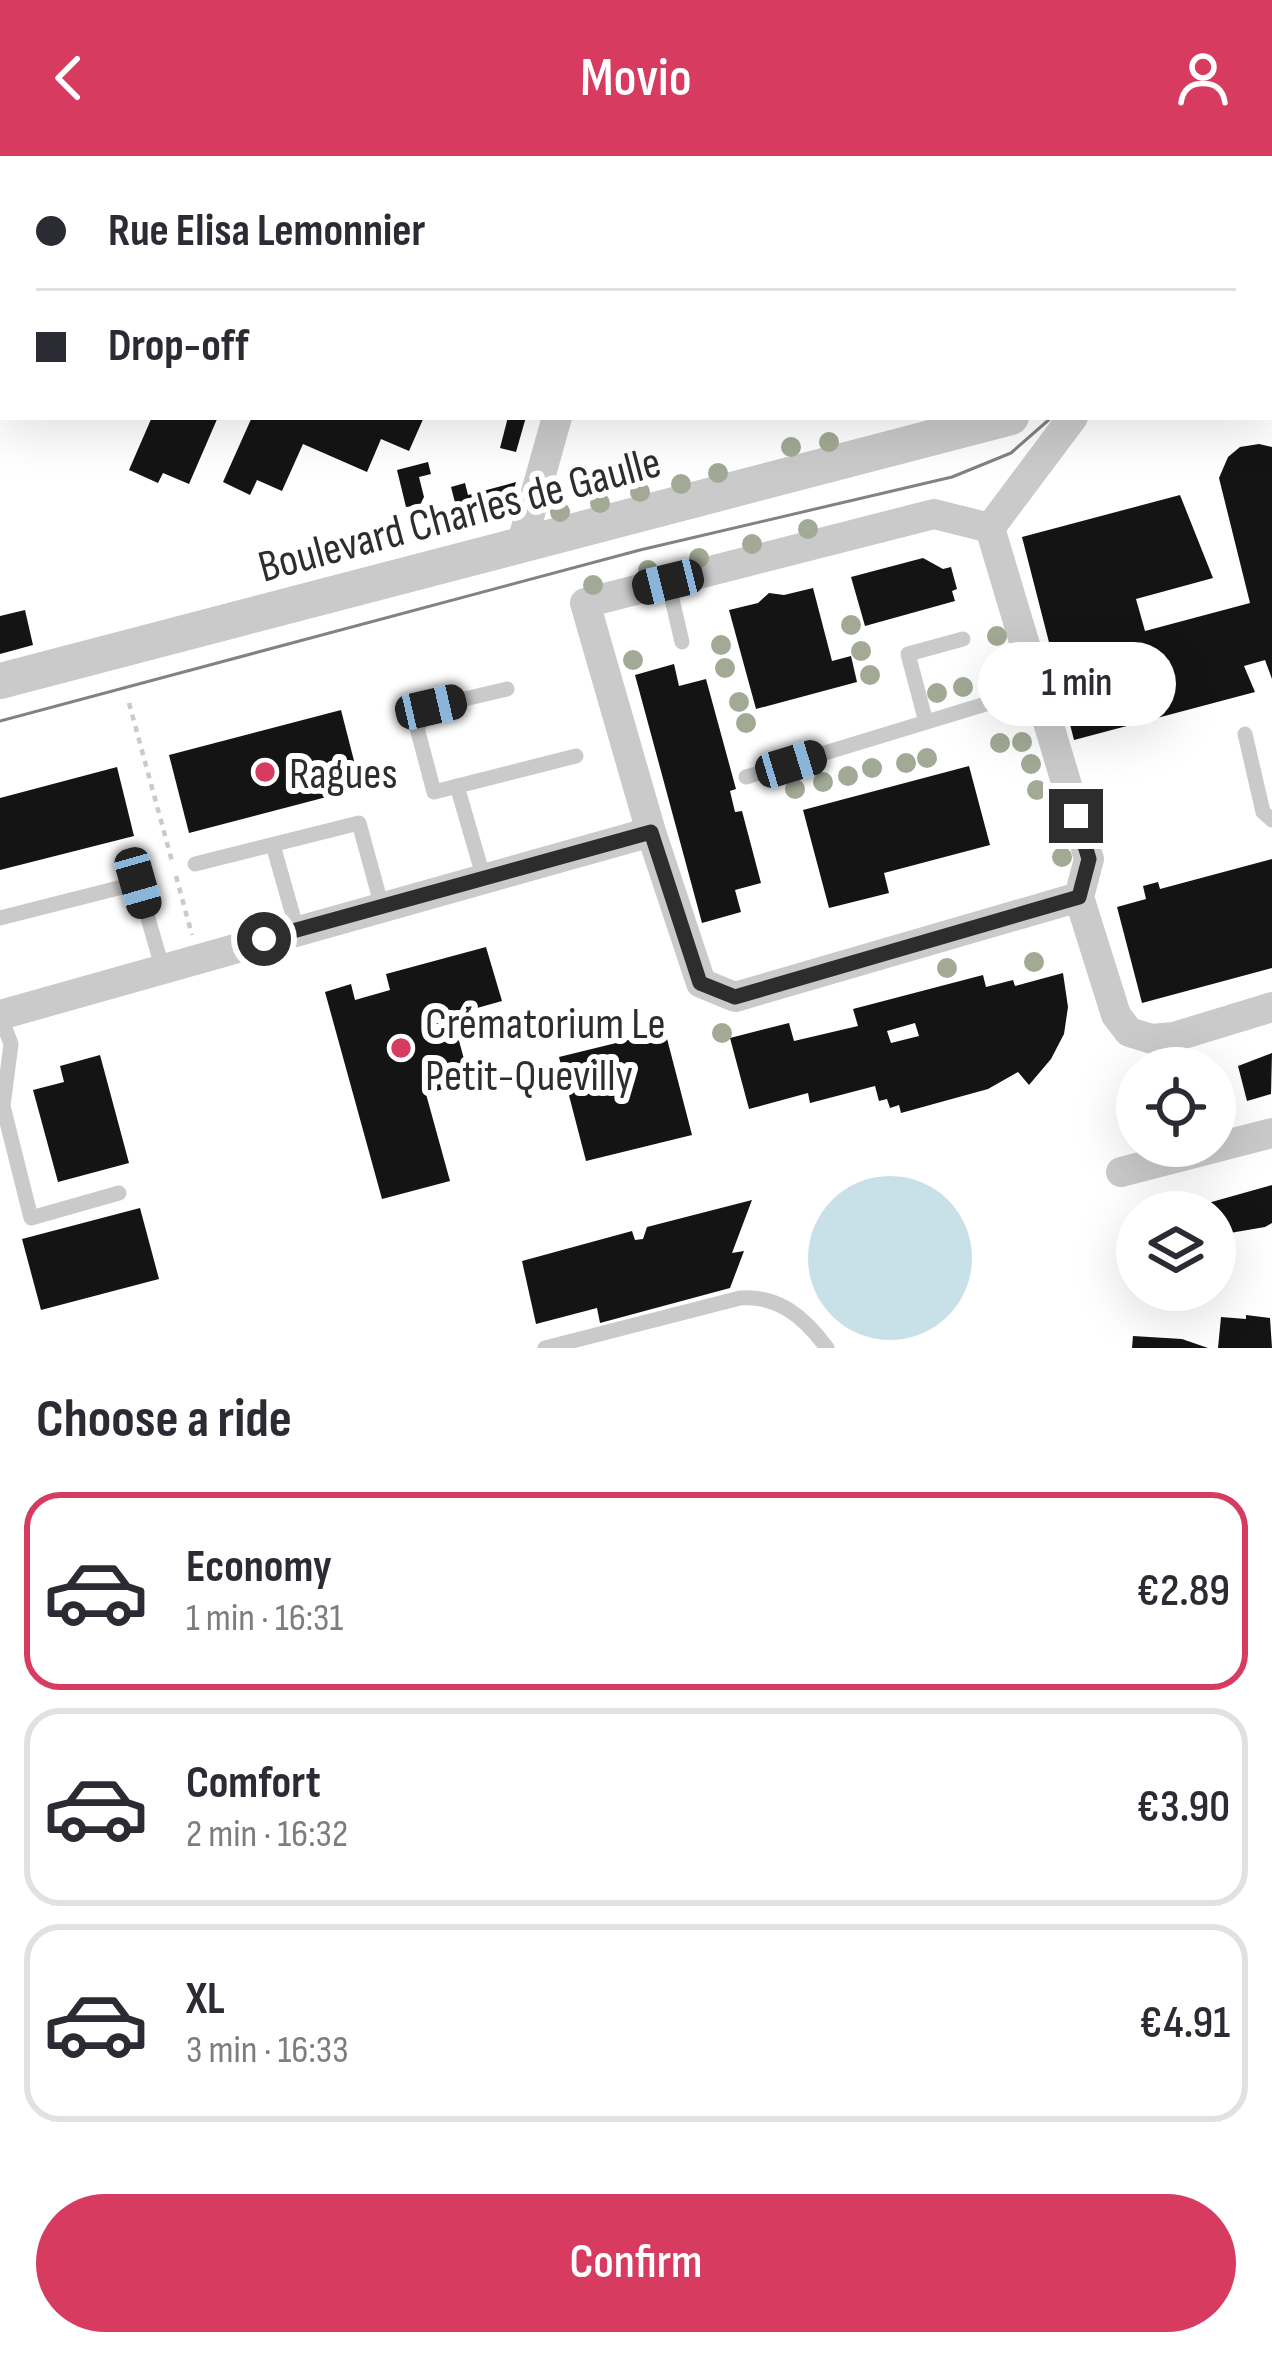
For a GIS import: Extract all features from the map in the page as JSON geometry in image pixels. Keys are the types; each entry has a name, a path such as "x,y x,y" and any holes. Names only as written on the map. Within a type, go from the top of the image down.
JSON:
{"street":[{"path":"521,546 556,420"},
{"name":"Boulevard Charles de Gaulle","path":"0,681 995,420"},
{"path":"990,528 1071,420"},
{"path":"990,528 934,514 585,603 700,983 735,997 1079,897"},
{"path":"990,528 1089,859 1079,897 1116,1015 1129,1032 1152,1039 1174,1037 1272,1006"},
{"path":"0,1015 651,832"},
{"path":"1121,1172 1272,1133"}],"lane":[{"path":"668,582 682,642"},
{"path":"926,722 908,654 963,639"},
{"path":"746,777 1038,688"},
{"path":"507,689 431,707 417,728 434,792 576,756"},
{"path":"1245,734 1263,812 1272,820"},
{"path":"457,786 484,879"},
{"path":"195,864 358,823 382,907"},
{"path":"273,844 297,930"},
{"path":"0,918 138,883 162,967"},
{"path":"0,1015 11,1045 3,1106 31,1218 119,1192"},
{"path":"545,1348 757,1297 793,1311 827,1348"}],"path":[{"path":"129,703 198,958"}],"water":[{"path":"890,1176 922,1182 948,1200 966,1226 972,1258 966,1290 948,1316 922,1334 890,1340 858,1334 832,1316 814,1290 808,1258 814,1226 832,1200 858,1182"}],"building":[{"path":"151,420 217,420 189,484 163,473 158,483 129,470"},
{"path":"251,420 423,420 409,451 381,439 367,472 303,444 282,491 257,480 250,495 223,482"},
{"path":"507,420 525,420 516,452 500,448"},
{"path":"1240,447 1272,447 1272,679 1265,660 1244,666 1255,692 1074,740 1022,537 1180,495 1213,578 1136,599 1145,631 1250,603 1219,478 1228,457"},
{"path":"428,462 431,474 419,477 424,497 420,505 406,507 397,470"},
{"path":"516,482 507,514 500,521 430,539 425,523 458,514 451,487 465,483 468,495"},
{"path":"923,558 943,569 951,567 955,601 865,626 851,577"},
{"path":"813,588 832,661 851,656 857,682 756,709 729,610 758,603 769,593 784,595"},
{"path":"25,610 33,645 0,654 0,616"},
{"path":"674,664 679,686 706,679 736,789 730,791 735,812 742,811 761,883 735,890 741,912 702,923 635,675"},
{"name":"Ragues","path":"341,710 361,788 189,833 169,755"},
{"path":"969,766 990,845 884,873 889,893 829,908 803,810"},
{"path":"117,767 134,836 0,870 0,798"},
{"path":"1272,859 1272,968 1142,1003 1117,907 1146,899 1143,886 1158,882 1160,889"},
{"name":"Crématorium Le Petit-Quevilly","path":"486,947 502,1001 452,1015 470,1081 426,1094 450,1181 382,1199 325,992 351,984 355,1000 390,990 386,974"},
{"path":"1063,973 1068,1007 1064,1034 1029,1085 1018,1072 988,1089 901,1113 899,1105 890,1108 887,1099 879,1101 875,1086 810,1103 808,1093 749,1109 730,1038 789,1023 794,1041 858,1026 853,1009 983,975 986,987 1013,980 1015,986","holes":["915,1023 919,1036 891,1043 887,1031"]},
{"path":"665,1031 692,1135 586,1161 559,1057"},
{"path":"1272,1053 1271,1094 1247,1101 1238,1066"},
{"path":"100,1055 129,1163 58,1182 33,1090 64,1082 60,1066"},
{"path":"1272,1185 1272,1223 1236,1232 1236,1195"},
{"path":"752,1200 732,1253 744,1251 730,1288 600,1323 597,1308 536,1324 522,1261 632,1231 635,1240 643,1239 647,1227"},
{"path":"140,1208 159,1279 41,1310 22,1239"},
{"path":"1246,1315 1270,1318 1272,1348 1218,1348 1221,1317 1246,1319"},
{"path":"1133,1336 1182,1339 1208,1348 1132,1348"}],"tram line":[{"path":"0,721 640,550 952,477 1011,453 1049,420"}],"place":[{"name":"Ragues","path":"265,772"},
{"name":"Crématorium Le Petit-Quevilly","path":"401,1048"}],"route":[{"path":"264,939 651,832 700,983 735,997 1079,897 1089,859 1076,816"}]}
